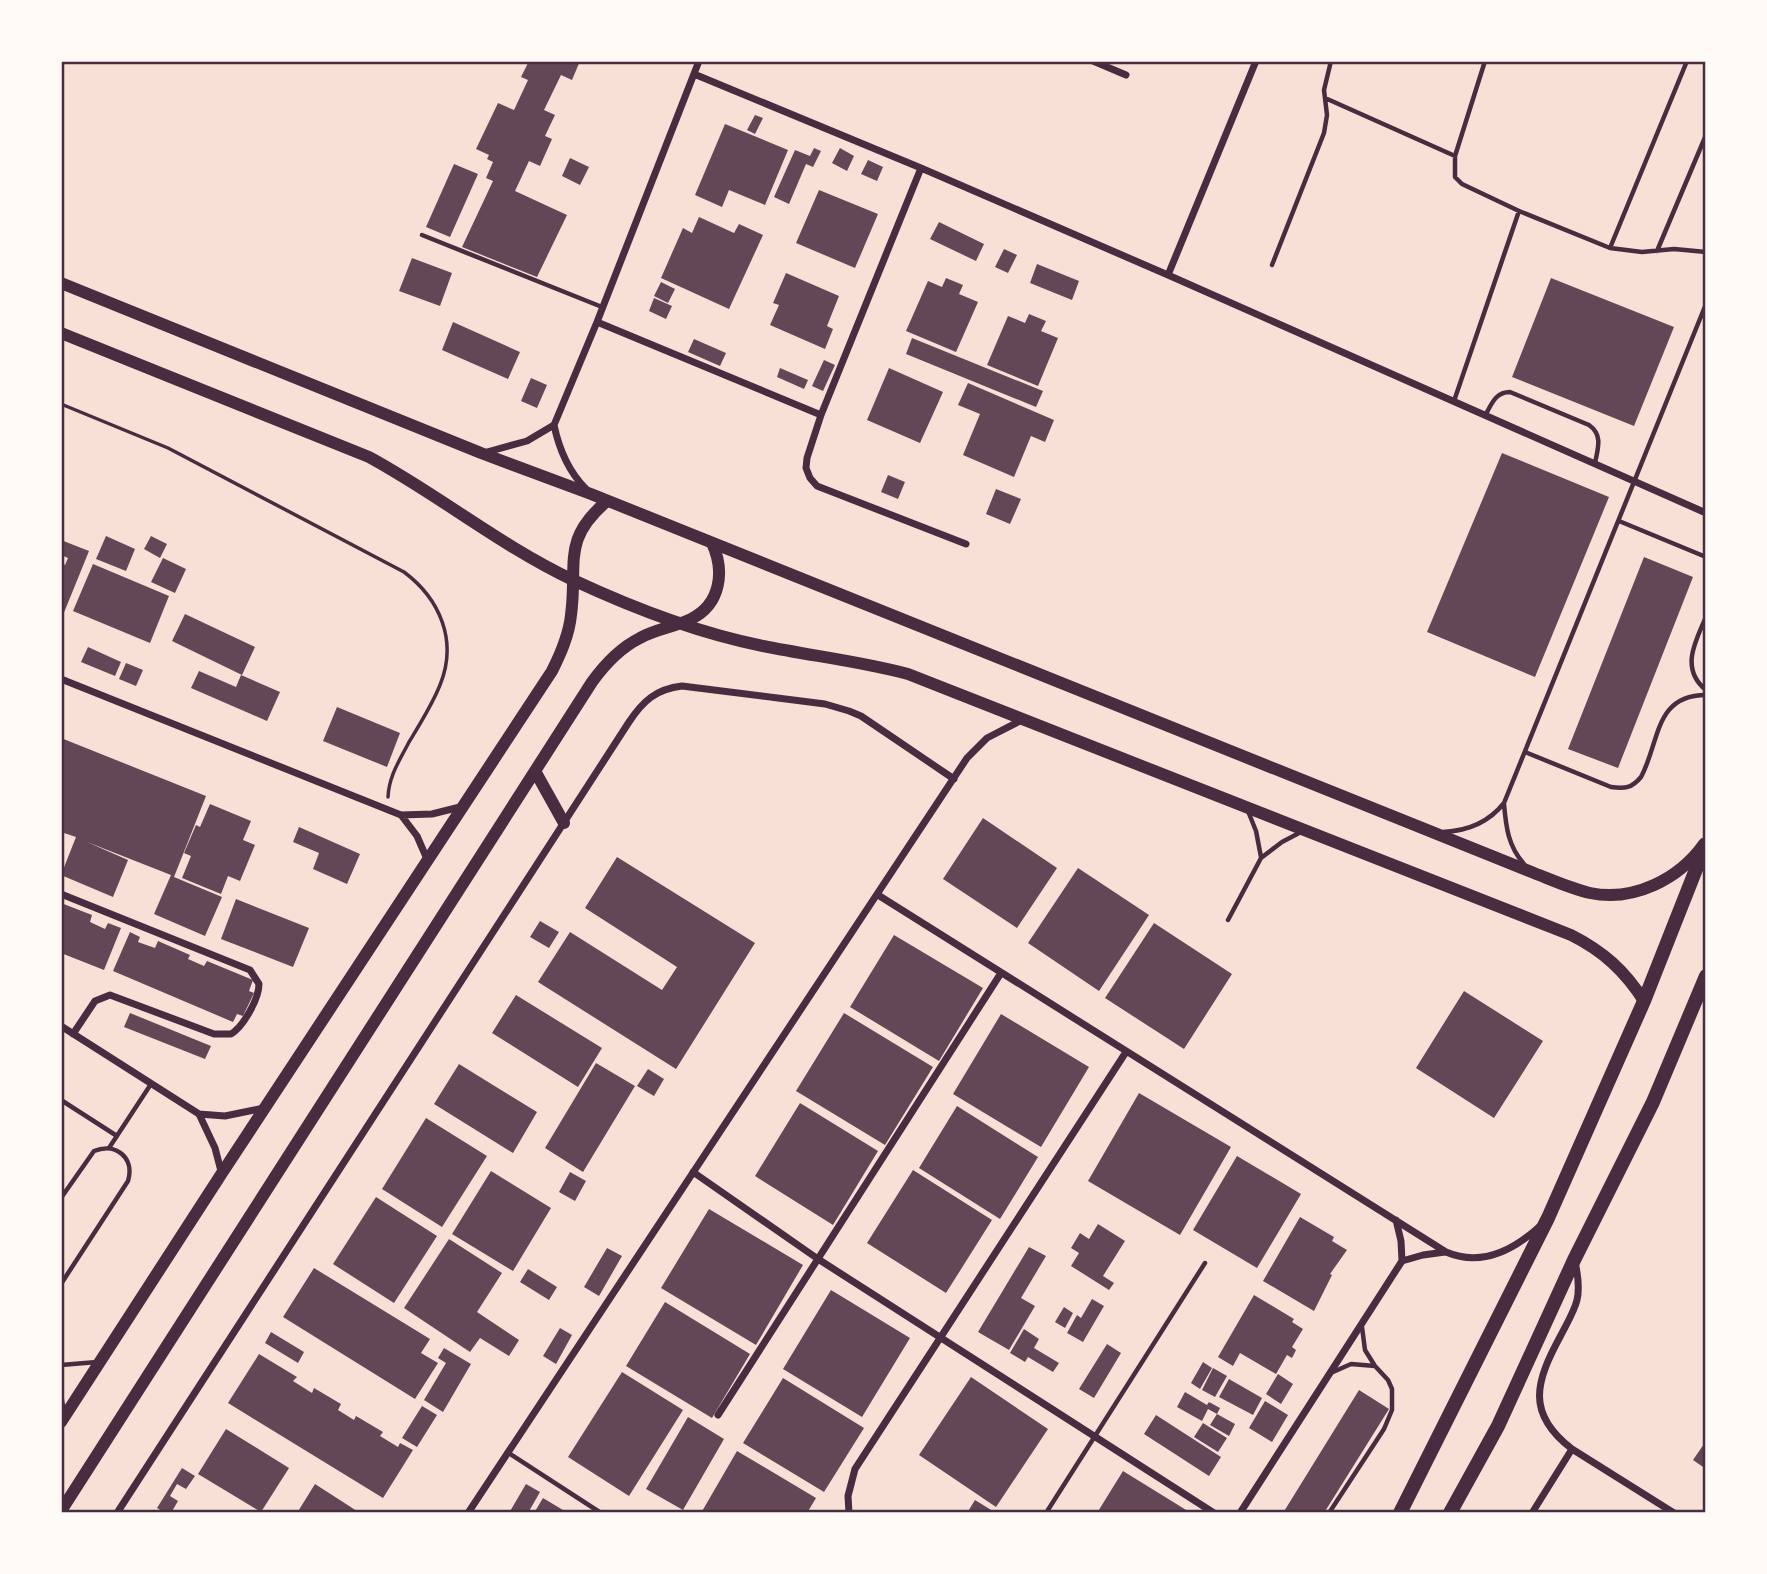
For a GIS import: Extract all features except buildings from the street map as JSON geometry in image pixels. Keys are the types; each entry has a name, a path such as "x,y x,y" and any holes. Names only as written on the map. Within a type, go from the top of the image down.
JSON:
{"highway":[{"path":"1400,1513 1548,1218 1644,1001 1706,843"},
{"path":"1450,1513 1498,1426 1574,1260 1653,1102 1706,976"}],"main road":[{"path":"61,282 481,453 591,494 1534,873 1591,893 1630,893 1667,879 1684,867 1706,843"},
{"path":"61,333 369,457 500,540 572,579 681,623 761,646 836,657 908,674 1589,944 1620,968 1644,1001"},
{"path":"63,1420 561,654 571,617 574,550 586,523 607,501"},
{"path":"61,1511 592,682 612,658 637,639 666,626 681,623 703,611 716,591 720,567 712,543"},
{"path":"535,771 564,823"}],"street":[{"path":"591,494 567,463 554,425 603,308 699,61"},
{"path":"1093,61 1126,75"},
{"path":"1168,275 1256,61"},
{"path":"694,74 1168,275 1706,513"},
{"path":"921,168 821,415 806,468 817,486 965,544"},
{"path":"597,322 821,415"},
{"path":"481,453 520,444 554,425"},
{"path":"61,679 401,815 432,814 463,807"},
{"path":"117,1513 641,705 658,692 682,686 825,704 862,716 954,779"},
{"path":"468,1513 967,758 987,738 1026,719"},
{"path":"401,815 417,836 428,860"},
{"path":"61,894 250,970 259,984 257,995 239,1027 231,1034 214,1034 110,995 95,1001 73,1034"},
{"path":"878,895 1446,1252 1469,1258 1492,1256 1525,1238 1548,1218"},
{"path":"718,1415 1001,973"},
{"path":"61,1026 199,1114 226,1116 265,1108"},
{"path":"849,1513 848,1496 855,1469 1126,1052"},
{"path":"199,1114 215,1148 222,1173"},
{"path":"693,1172 818,1259 1214,1513"},
{"path":"1240,1513 1402,1261 1396,1220"},
{"path":"1402,1261 1446,1252"},
{"path":"1574,1260 1578,1278 1577,1301 1544,1365 1539,1389 1539,1401 1546,1423 1558,1438 1572,1449 1674,1513"},
{"path":"1532,1513 1572,1449"}],"lane":[{"path":"1272,265 1324,132 1327,116 1325,81 1331,61"},
{"path":"1485,61 1455,156 1455,177 1462,184 1519,211 1610,248 1706,252"},
{"path":"1610,248 1686,61"},
{"path":"1325,98 1455,156"},
{"path":"1657,251 1706,135"},
{"path":"1454,401 1519,211"},
{"path":"422,236 603,308"},
{"path":"1434,832 1450,832 1481,822 1495,814 1504,803 1706,304"},
{"path":"1486,414 1494,399 1504,392 1510,392 1589,425 1599,438 1595,463"},
{"path":"1619,521 1706,557"},
{"path":"1525,752 1611,787 1623,789 1634,785 1641,777 1669,708 1684,698 1706,692 1694,677 1690,655 1706,617"},
{"path":"1504,803 1507,835 1513,850 1522,863 1534,873"},
{"path":"1246,806 1256,831 1261,858"},
{"path":"1228,920 1261,858 1282,842 1306,830"},
{"path":"109,1148 151,1083"},
{"path":"61,1100 117,1136"},
{"path":"61,1198 94,1151 109,1148 116,1150 127,1160 130,1174 128,1181 61,1284"},
{"path":"1046,1513 1205,1263"},
{"path":"1329,1513 1384,1429 1392,1410 1392,1390 1362,1342 1362,1323"},
{"path":"61,1365 101,1361"},
{"path":"1329,1374 1351,1364 1375,1366"},
{"path":"61,1395 63,1420"},
{"path":"507,1452 601,1513"}],"path":[{"path":"61,404 177,453 404,572 425,590 437,608 444,627 447,658 439,687 391,777 387,809"}]}
